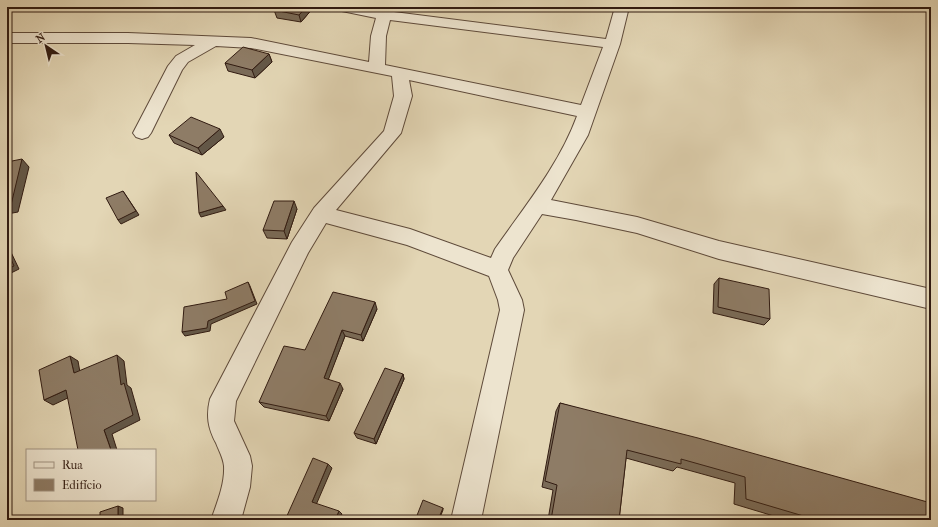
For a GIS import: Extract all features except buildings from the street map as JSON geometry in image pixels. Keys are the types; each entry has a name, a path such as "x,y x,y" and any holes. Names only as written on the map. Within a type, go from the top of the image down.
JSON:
{"street":[{"path":"342,7 387,11 612,44"},
{"path":"466,520 512,310 510,300 497,270 503,255 554,180 579,135 612,44 622,7"},
{"path":"377,69 377,41 387,11"},
{"path":"7,38 128,38 257,44 587,112"},
{"path":"142,133 174,68 182,59 213,42"},
{"path":"226,520 236,487 238,464 235,454 222,429 220,419 223,399 300,248 321,214 392,133 403,96 400,73"},
{"path":"537,206 576,212 637,225 719,250 931,299"},
{"path":"321,214 388,230 497,270"}]}
